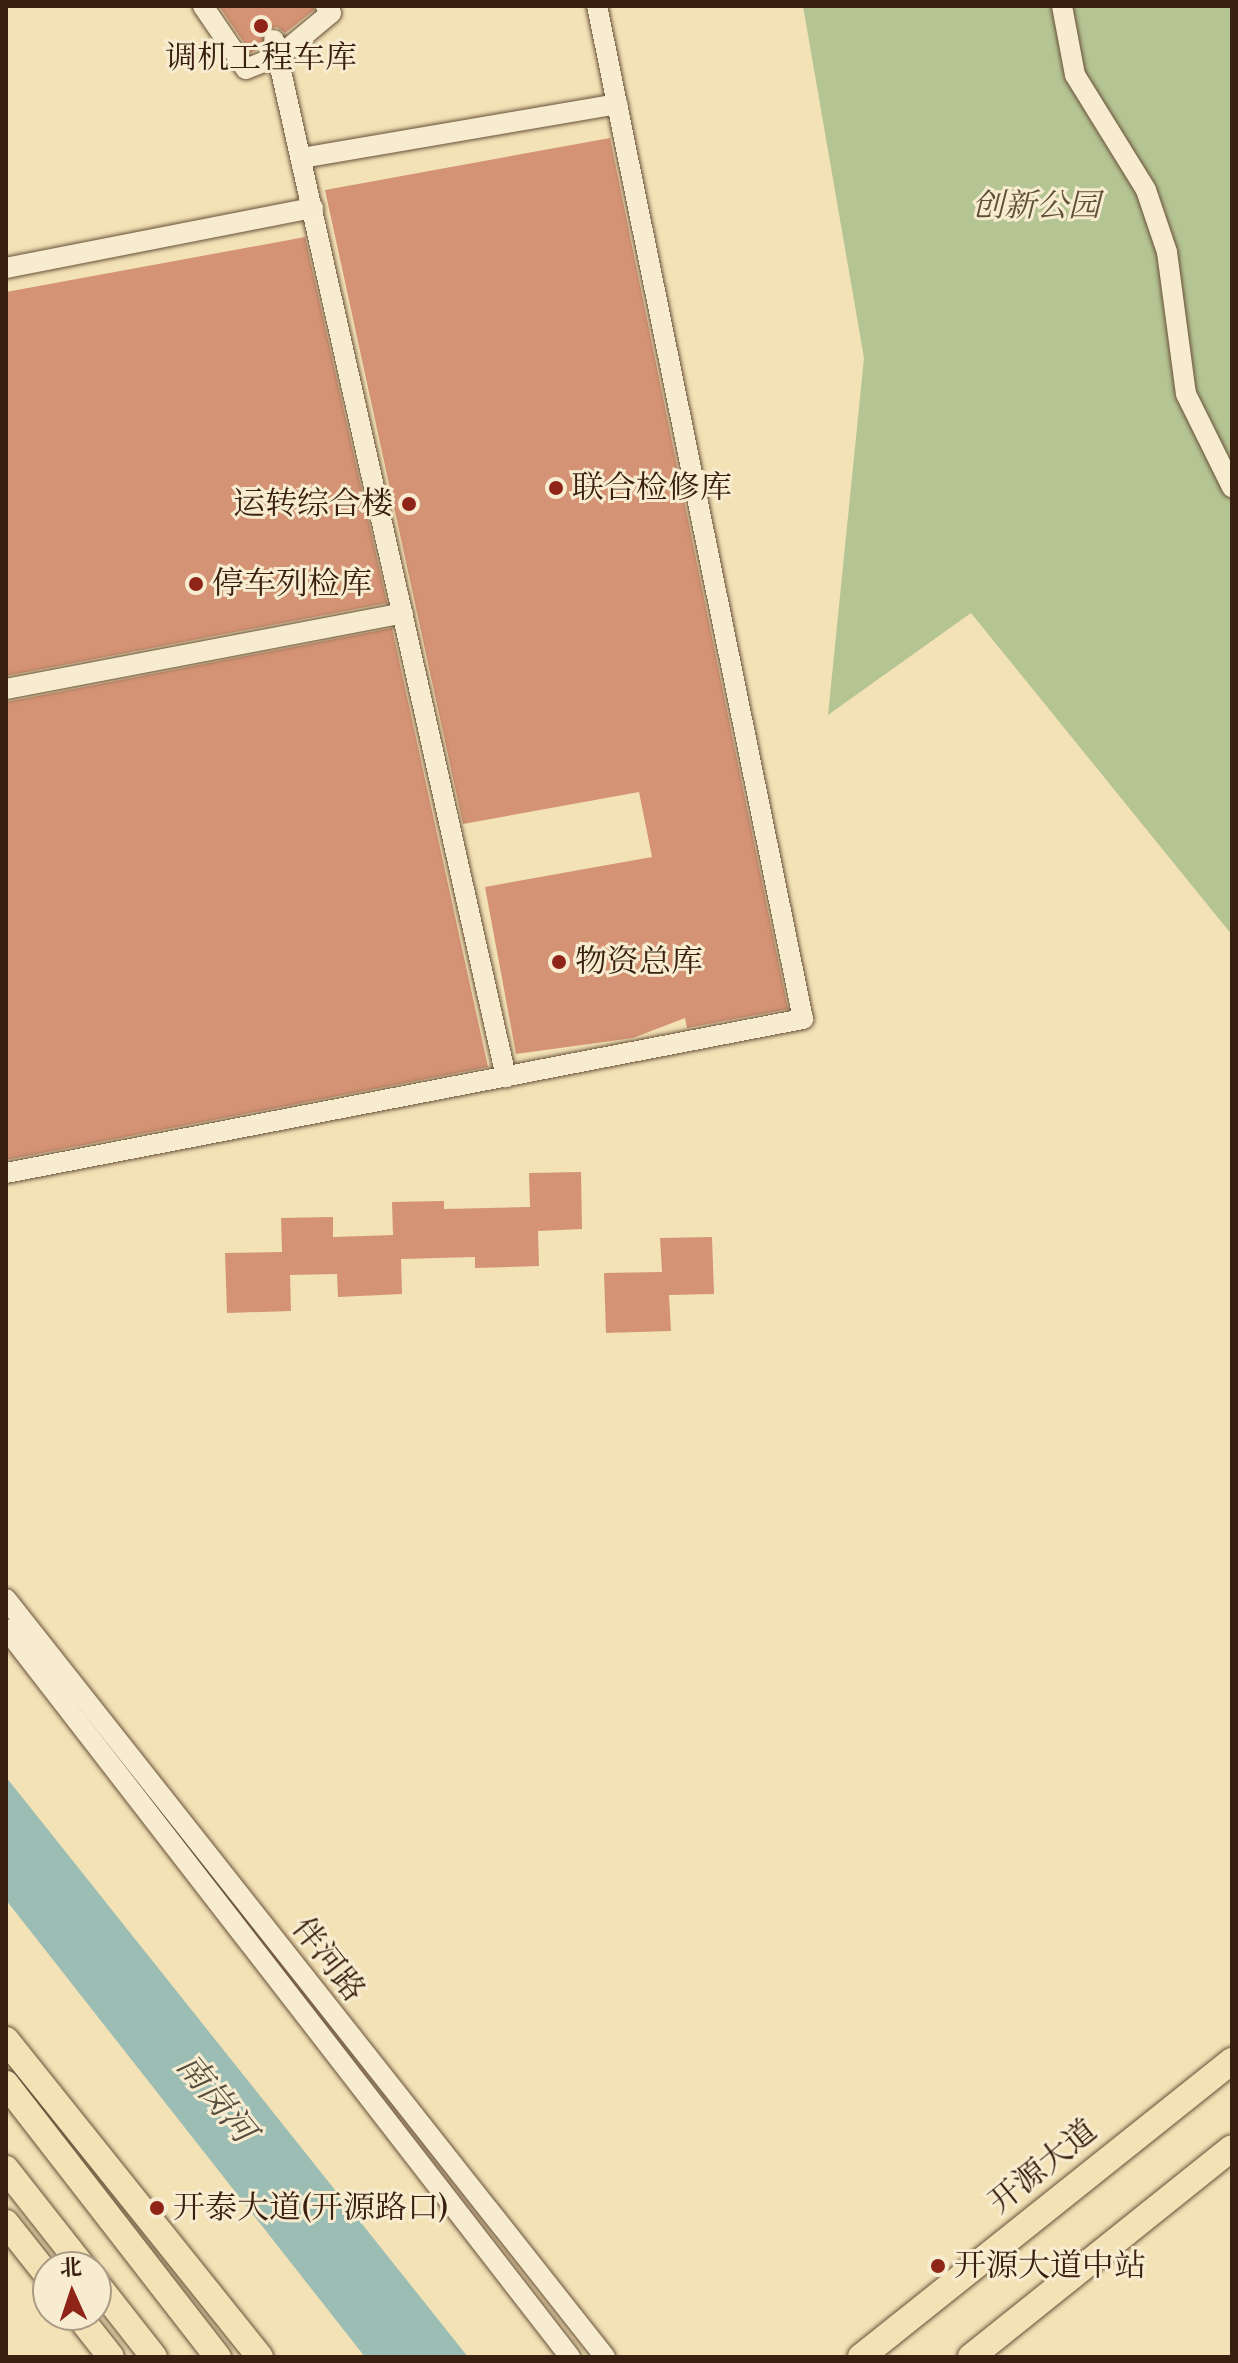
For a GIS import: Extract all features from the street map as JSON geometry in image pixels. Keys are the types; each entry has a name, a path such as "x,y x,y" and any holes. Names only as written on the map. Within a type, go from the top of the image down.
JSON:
{"main road":[{"path":"6,2040 260,2357"},
{"name":"开源大道","path":"861,2357 1232,2061"},
{"path":"6,2084 218,2357"},
{"path":"971,2357 1232,2148"},
{"path":"6,2169 70,2251"},
{"path":"6,2223 32,2256"},
{"path":"112,2303 154,2357"},
{"path":"91,2331 111,2357"}],"street":[{"path":"203,6 246,69 331,13 326,6"},
{"path":"6,1173 803,1019 597,6"},
{"path":"1062,6 1075,75 1146,190 1167,252 1186,394 1232,487"},
{"path":"277,48 506,1077"},
{"path":"302,158 617,104"},
{"path":"6,268 313,208"},
{"path":"6,689 403,613"},
{"name":"伴河路","path":"6,1599 605,2357"},
{"name":"伴河路","path":"6,1629 570,2357"}],"green space":[{"name":"创新公园","path":"803,6 1232,6 1232,935 971,613 828,715 864,358"}],"water":[{"name":"南岗河","path":"6,1777 468,2357 365,2357 6,1900"}],"building":[{"name":"调机工程车库","path":"219,6 313,6 314,10 285,33 277,27 266,30 262,47 251,53"},
{"name":"联合检修库","path":"610,138 788,1009 687,1028 685,1018 633,1038 516,1054 485,887 652,857 639,792 463,824 325,190"},
{"path":"305,237 387,603 6,676 6,292"},
{"path":"392,628 488,1067 6,1160 6,702"},
{"path":"581,1172 582,1229 538,1231 539,1266 475,1268 475,1257 401,1259 402,1294 338,1297 337,1274 290,1275 291,1311 227,1313 225,1253 282,1252 281,1218 333,1217 333,1237 393,1235 392,1202 444,1201 444,1209 530,1207 529,1173"},
{"path":"712,1237 714,1294 669,1295 671,1331 606,1333 604,1273 662,1272 660,1238"}],"place":[{"name":"调机工程车库","path":"261,26"},
{"name":"联合检修库","path":"556,488"},
{"name":"运转综合楼","path":"409,504"},
{"name":"停车列检库","path":"196,584"},
{"name":"物资总库","path":"559,962"},
{"name":"开泰大道(开源路口)","path":"157,2208"},
{"name":"开源大道中站","path":"938,2266"}]}
